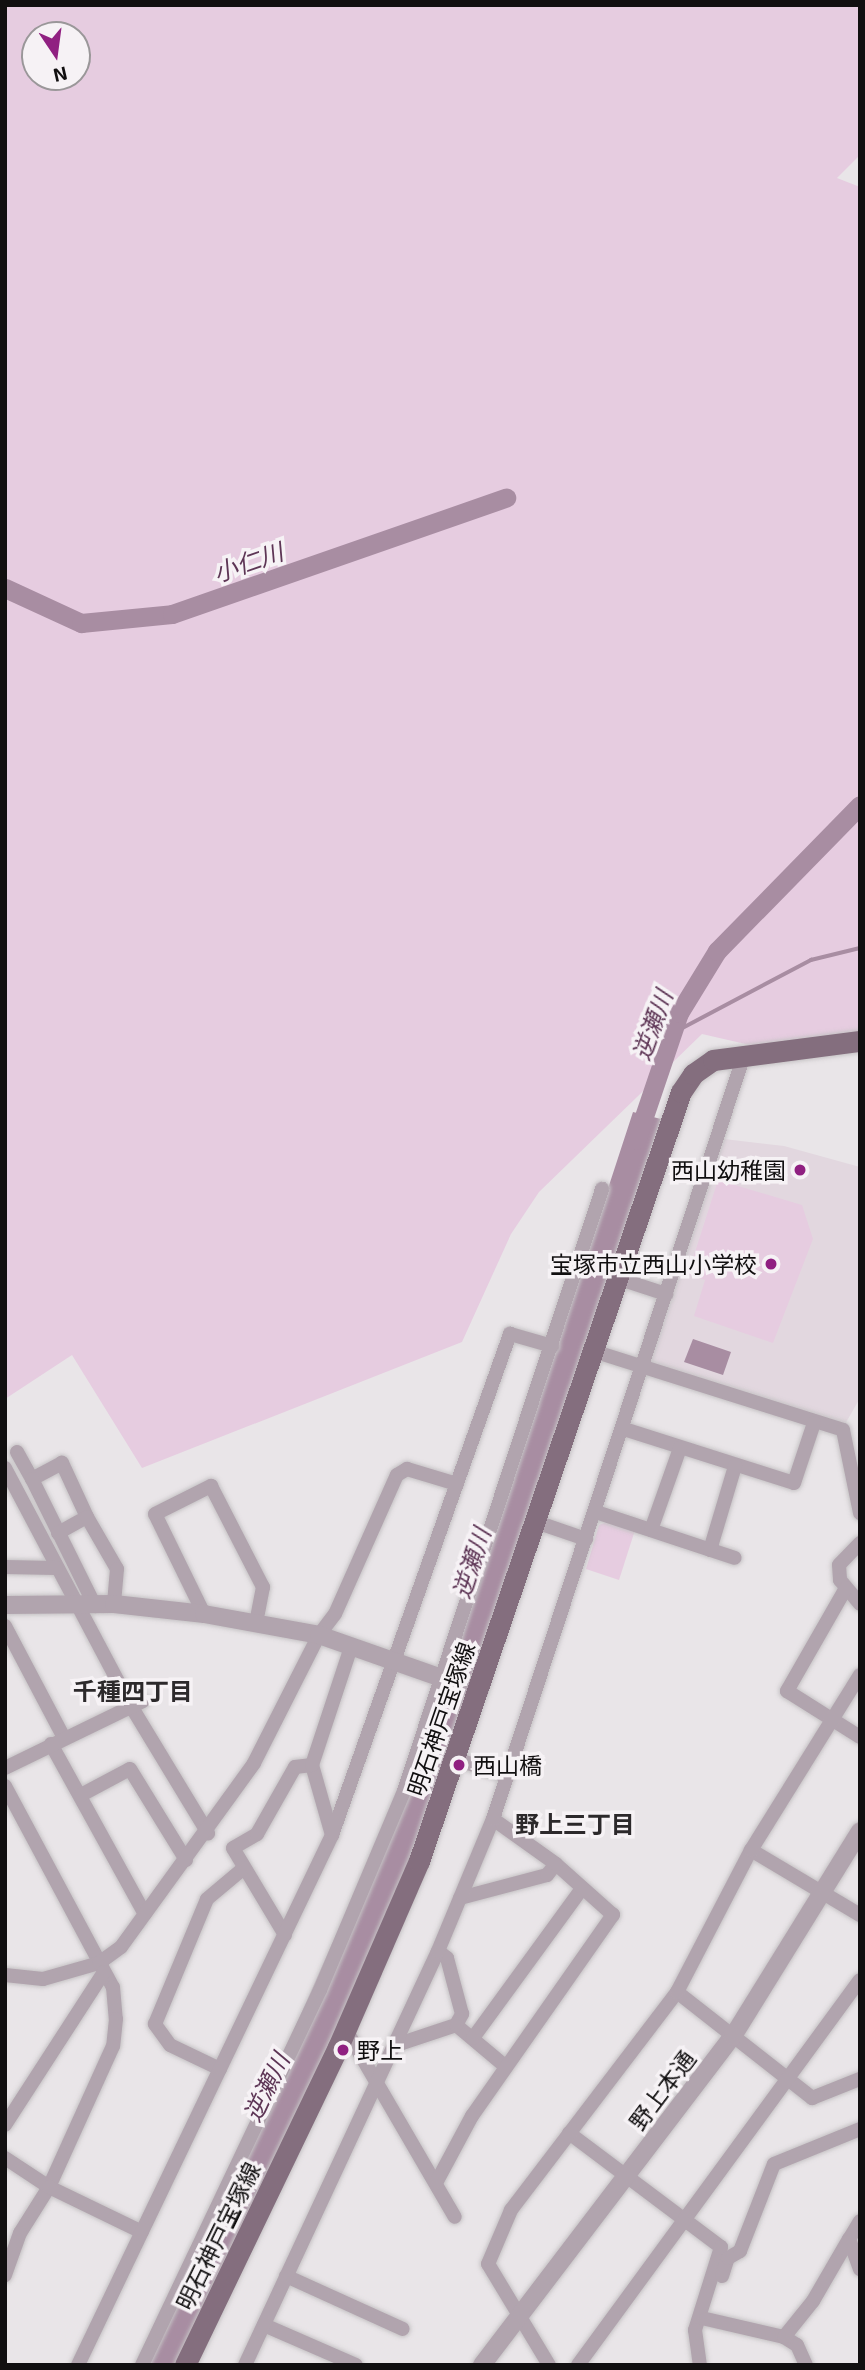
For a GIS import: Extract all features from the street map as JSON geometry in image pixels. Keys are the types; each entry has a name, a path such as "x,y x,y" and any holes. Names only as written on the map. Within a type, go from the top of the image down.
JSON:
{"main road":[{"name":"明石神戸宝塚線","path":"186,2365 346,2030 405,1894 480,1691 681,1092 702,1066 744,1055 860,1041"}],"street":[{"path":"245,2365 438,1951 493,1819 624,1429 744,1055"},
{"path":"142,2365 320,1990 404,1791 602,1189"},
{"path":"617,1279 666,1294"},
{"path":"78,2365 332,1835 396,1662 510,1334 552,1346"},
{"path":"593,1351 814,1423 844,1430 860,1513"},
{"path":"624,1429 794,1483 814,1423"},
{"path":"652,1530 680,1448"},
{"path":"17,1452 58,1533 88,1606 208,1833"},
{"path":"32,1479 62,1463 87,1517 117,1570 114,1604"},
{"path":"710,1550 735,1466"},
{"path":"5,1468 55,1568 88,1606"},
{"path":"5,2125 101,1967 121,1947 208,1833 254,1763 319,1635 335,1614 397,1475 407,1469 457,1484"},
{"path":"204,1614 155,1514 211,1486 263,1587 256,1624"},
{"path":"596,1512 735,1558"},
{"path":"58,1533 87,1517"},
{"path":"536,1522 586,1539"},
{"path":"860,1543 839,1565 846,1588 860,1604"},
{"path":"5,1567 55,1568"},
{"path":"846,1588 787,1692 860,1737"},
{"path":"5,1605 114,1604 204,1614 319,1635 480,1691"},
{"path":"5,1626 81,1796 145,1914"},
{"path":"332,1835 312,1765 351,1647"},
{"path":"549,2365 488,2264 511,2210 677,1992 751,1850 860,1675"},
{"path":"5,1768 137,1703"},
{"path":"456,1759 507,1776"},
{"path":"285,1935 233,1848 257,1834 295,1767 312,1765"},
{"path":"81,1796 130,1769 186,1860"},
{"path":"5,1786 113,1987 113,2046 49,2187 20,2232 5,2275"},
{"path":"436,2183 472,2116 505,2066 613,1915 581,1890 556,1864 493,1819"},
{"name":"野上本通","path":"482,2365 733,2036 860,1831"},
{"path":"751,1850 860,1915"},
{"path":"460,1898 547,1875 556,1864"},
{"path":"220,2069 170,2045 155,2024 207,1899 244,1868"},
{"path":"473,2038 581,1890"},
{"path":"395,2041 402,2043 456,2025 463,2010 447,1958 438,1951"},
{"path":"5,1975 43,1979 101,1967"},
{"path":"578,2365 860,1980"},
{"path":"677,1992 812,2098 860,2079"},
{"path":"456,2025 505,2066"},
{"path":"346,2030 456,2217"},
{"path":"695,2330 706,2319 728,2258 740,2251 774,2164 860,2129"},
{"path":"569,2133 721,2247 695,2330 700,2365"},
{"path":"5,2158 49,2187 142,2232"},
{"path":"784,2337 813,2301 860,2221"},
{"path":"849,2239 860,2269"},
{"path":"286,2276 403,2329"},
{"path":"706,2319 784,2337 797,2345 806,2365"},
{"path":"264,2325 356,2365"}],"shaded area":[{"path":"5,5 860,5 860,155 837,178 860,187 860,1035 763,1048 702,1034 539,1192 511,1234 462,1342 142,1468 72,1355 5,1399"},
{"path":"633,1112 661,1119 398,1898 180,2365 146,2365 445,1688"},
{"name":"宝塚市立西山小学校","path":"724,1139 784,1146 860,1167 860,1398 844,1426 650,1362"},
{"path":"718,1180 802,1205 813,1239 773,1343 694,1316 705,1280 688,1274"},
{"path":"693,1339 731,1352 723,1375 684,1362"},
{"path":"607,1522 635,1530 619,1580 586,1569 599,1525"}],"waterway":[{"name":"小仁川","path":"5,588 81,623 172,614 506,498"},
{"name":"逆瀬川","path":"636,1140 679,1013 717,951 860,805"},
{"path":"675,1032 811,960 860,948"}],"place":[{"name":"西山幼稚園","path":"800,1170"},
{"name":"宝塚市立西山小学校","path":"771,1264"},
{"name":"西山橋","path":"459,1765"},
{"name":"野上","path":"343,2050"}],"district":[{"name":"千種四丁目","path":"133,1691"},
{"name":"野上三丁目","path":"575,1824"}]}
